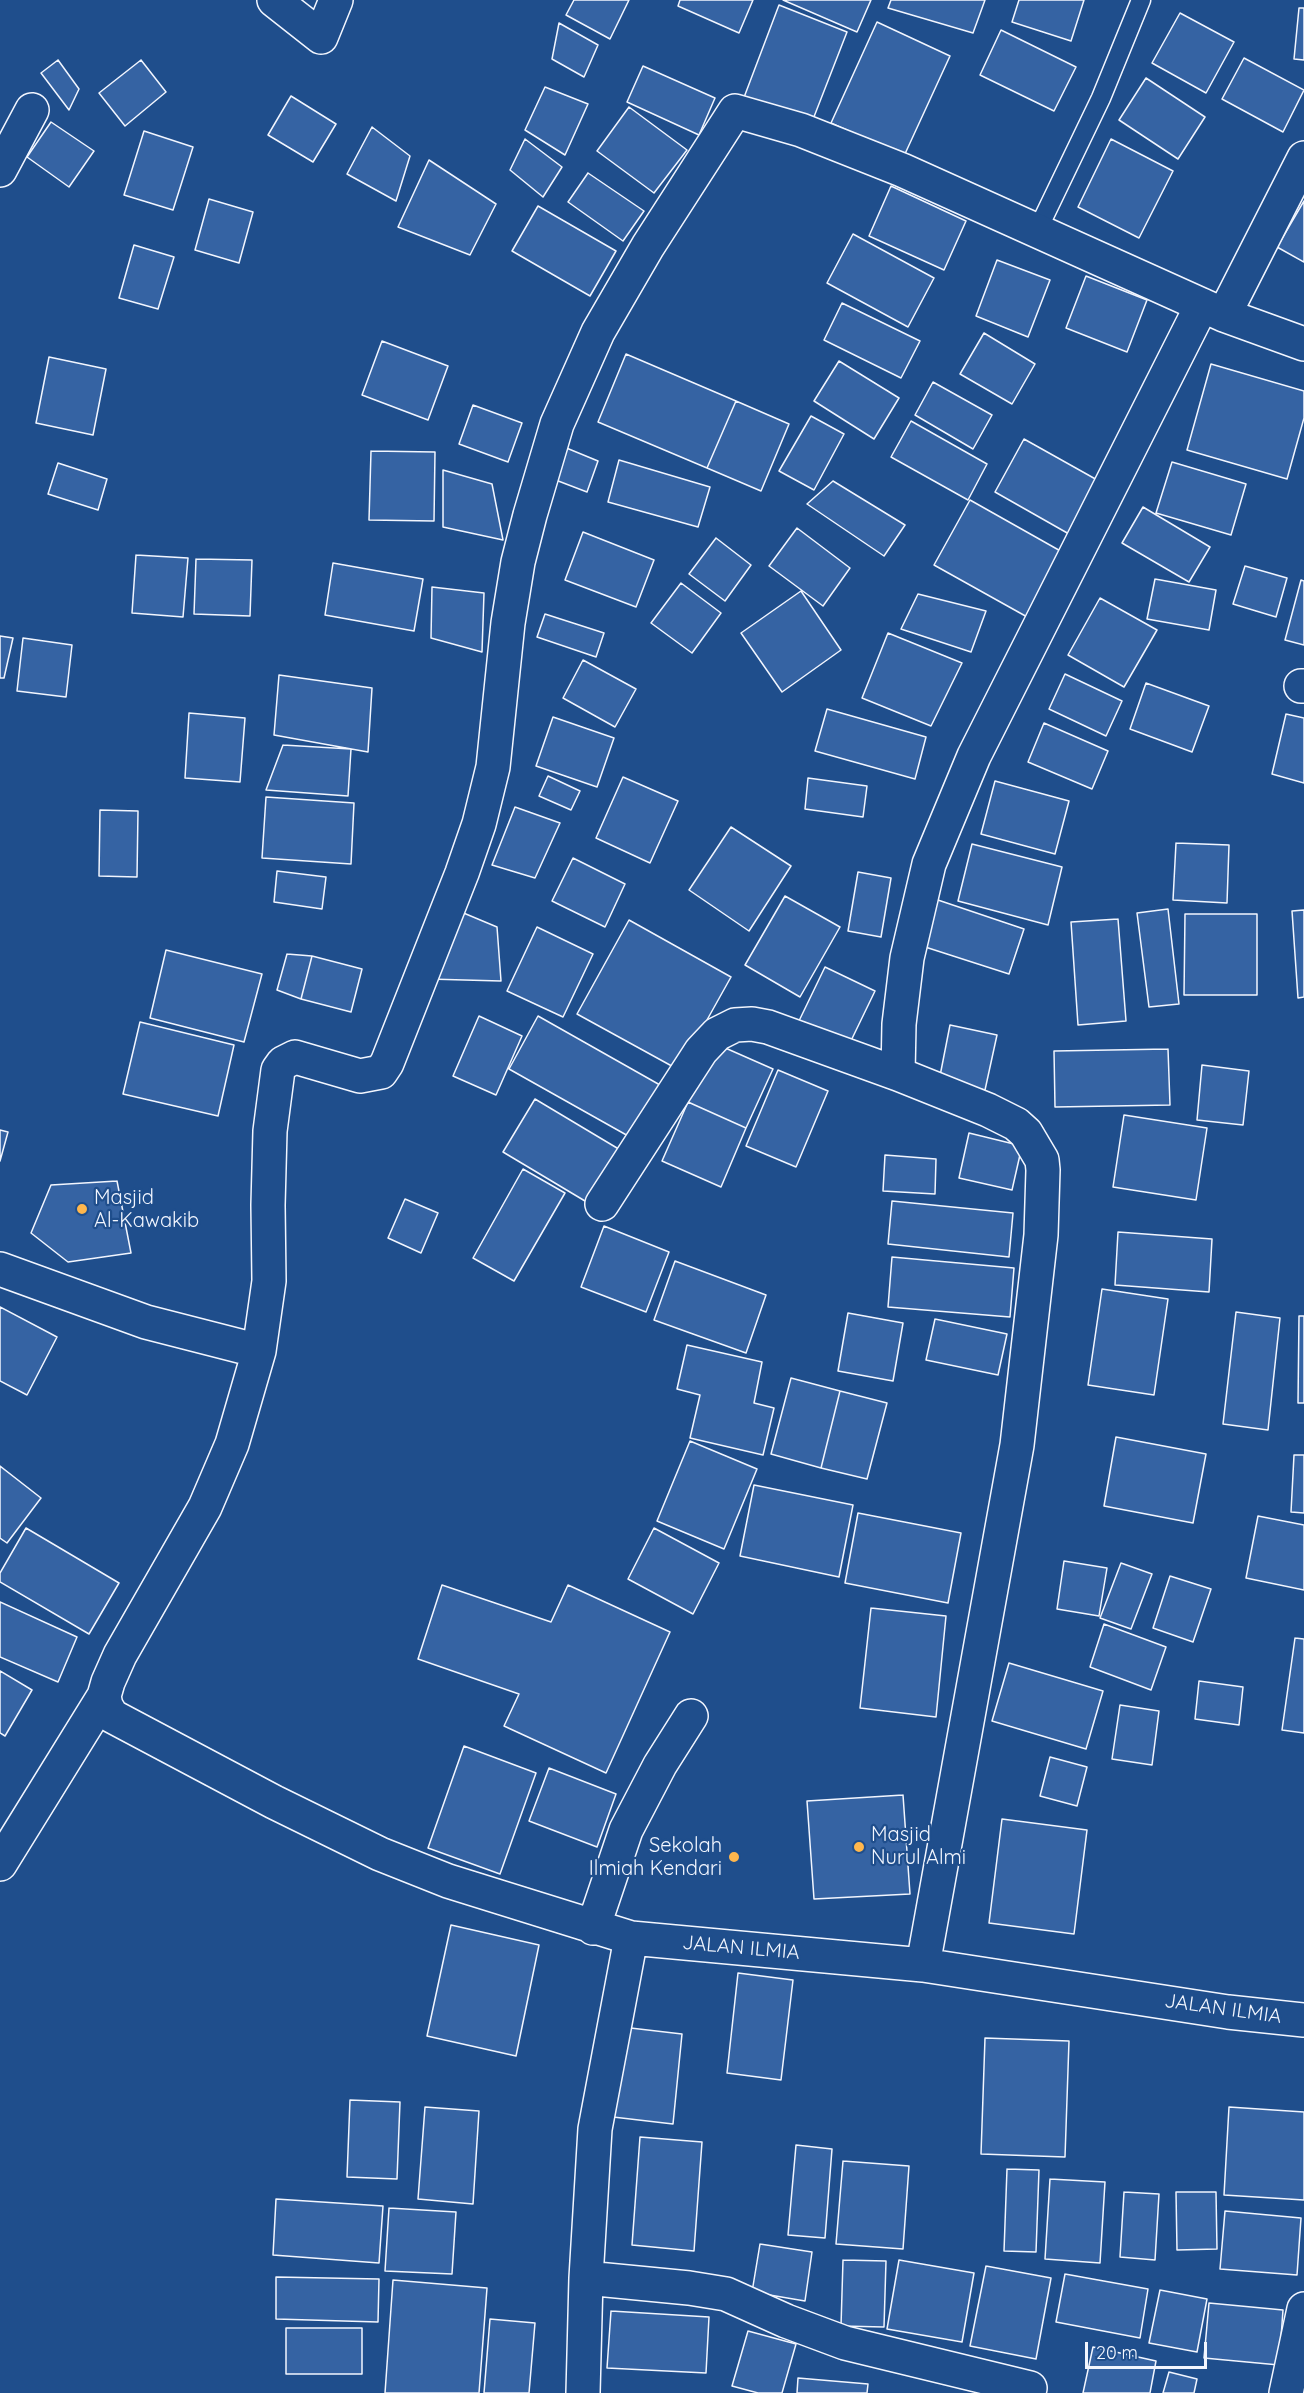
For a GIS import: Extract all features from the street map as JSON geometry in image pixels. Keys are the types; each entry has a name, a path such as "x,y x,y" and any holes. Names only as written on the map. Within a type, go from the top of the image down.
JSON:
{"street":[{"path":"274,0 321,38 336,0"},
{"path":"0,170 32,110"},
{"path":"0,1864 104,1696 120,1655 205,1507 232,1444 259,1351 269,1281 270,1131 278,1070 283,1063 295,1057 360,1076 381,1072 387,1063 479,824 493,767 508,623 518,562 557,424 598,332 648,246 735,111 801,130 882,162 1213,310 1304,344"},
{"path":"898,1074 899,1024 907,958 929,864 979,747 1213,310 1304,158"},
{"path":"602,1204 700,1051 726,1028 752,1024 768,1027 898,1074 1016,1124 1031,1139 1042,1160 1041,1235 1017,1445 923,1965"},
{"path":"0,1269 146,1322 259,1351"},
{"name":"JALAN ILMIA","path":"104,1696 106,1706 112,1716 274,1802 380,1854 448,1881 593,1928 631,1938 923,1965 1228,2012 1304,2020"},
{"path":"593,1928 626,1830 660,1765 692,1716"},
{"path":"583,2393 586,2278 595,2129 631,1938"},
{"path":"586,2278 726,2294 786,2321 845,2343 1030,2388"},
{"path":"1286,2393 1304,2308"}],"lane":[{"path":"1037,231 1101,98 1141,0"}],"building":[{"path":"574,0 629,0 610,39 566,15"},
{"path":"680,0 753,0 739,33 678,6"},
{"path":"783,0 871,0 857,32"},
{"path":"891,0 985,0 973,33 888,8"},
{"path":"1019,0 1084,0 1071,41 1012,22"},
{"path":"779,5 847,32 810,127 743,100"},
{"path":"1299,8 1304,8 1304,60 1294,59"},
{"path":"1180,13 1234,42 1206,93 1152,63"},
{"path":"877,22 950,56 904,156 831,123"},
{"path":"559,23 598,45 584,77 552,59"},
{"path":"1001,30 1076,67 1054,111 980,75"},
{"path":"1244,58 1304,90 1283,132 1222,99"},
{"path":"58,60 79,89 69,110 41,73"},
{"path":"141,60 166,92 125,126 99,93"},
{"path":"643,66 715,98 699,135 627,102"},
{"path":"1146,78 1205,117 1178,159 1119,120"},
{"path":"545,87 588,104 565,155 525,130"},
{"path":"291,96 336,124 313,162 268,135"},
{"path":"629,107 687,150 654,193 597,151"},
{"path":"51,122 94,151 69,187 27,157"},
{"path":"372,127 410,156 396,201 347,174"},
{"path":"144,131 193,147 173,210 124,195"},
{"path":"525,139 562,167 543,197 510,170"},
{"path":"1111,139 1173,171 1139,238 1078,207"},
{"path":"429,160 496,204 470,255 398,227"},
{"path":"588,173 644,211 623,241 568,202"},
{"path":"891,186 966,221 944,270 869,236"},
{"path":"209,199 253,212 239,263 195,250"},
{"path":"1304,201 1304,262 1277,247"},
{"path":"538,206 616,251 590,296 512,251"},
{"path":"853,234 934,278 908,327 827,283"},
{"path":"134,245 174,257 158,309 119,298"},
{"path":"997,260 1050,280 1028,337 976,316"},
{"path":"1086,276 1147,300 1127,352 1066,328"},
{"path":"842,303 920,341 901,378 824,340"},
{"path":"984,333 1035,364 1012,404 960,374"},
{"path":"382,341 448,366 428,420 362,395"},
{"path":"626,354 736,401 707,468 598,422"},
{"path":"49,357 106,369 93,435 36,423"},
{"path":"839,361 899,398 874,439 814,401"},
{"path":"1211,364 1304,391 1304,418 1287,479 1187,450"},
{"path":"933,382 992,415 973,449 915,415"},
{"path":"736,401 789,424 761,491 707,468"},
{"path":"473,405 522,423 508,462 459,444"},
{"path":"811,416 844,434 814,490 779,471"},
{"path":"911,421 987,464 968,500 891,457"},
{"path":"1024,439 1099,481 1069,534 995,492"},
{"path":"564,447 598,461 587,492 553,479"},
{"path":"371,451 435,452 434,521 369,520"},
{"path":"619,460 710,487 698,527 608,502"},
{"path":"1172,462 1246,484 1231,535 1156,513"},
{"path":"58,463 107,479 98,510 48,494"},
{"path":"443,470 492,484 503,540 443,527"},
{"path":"833,481 905,525 884,556 807,504"},
{"path":"970,500 1064,553 1029,618 934,565"},
{"path":"1143,507 1210,547 1189,582 1122,543"},
{"path":"797,528 850,568 823,606 769,566"},
{"path":"583,532 654,560 636,607 565,580"},
{"path":"716,538 751,565 725,601 689,574"},
{"path":"136,555 188,558 183,617 132,613"},
{"path":"196,559 252,560 250,616 194,614"},
{"path":"333,563 423,579 414,631 325,615"},
{"path":"1245,566 1287,578 1276,617 1233,604"},
{"path":"1155,579 1216,590 1209,630 1147,619"},
{"path":"1301,580 1304,581 1304,645 1285,640"},
{"path":"681,583 721,613 692,653 651,623"},
{"path":"432,587 484,593 482,652 431,638"},
{"path":"801,591 841,650 782,692 741,633"},
{"path":"918,594 986,611 971,652 901,629"},
{"path":"1100,598 1157,630 1124,687 1068,655"},
{"path":"545,614 604,633 596,657 537,637"},
{"path":"888,633 962,663 931,726 862,698"},
{"path":"0,636 13,638 4,678 0,678"},
{"path":"23,638 72,645 66,697 17,691"},
{"path":"583,660 636,689 615,727 563,698"},
{"path":"1065,674 1122,701 1106,736 1049,709"},
{"path":"279,675 372,688 368,752 274,735"},
{"path":"1146,683 1209,706 1192,752 1130,729"},
{"path":"827,709 926,737 915,779 815,751"},
{"path":"189,713 245,718 240,782 185,778"},
{"path":"1286,714 1304,718 1304,783 1272,774"},
{"path":"553,717 614,738 597,787 536,766"},
{"path":"1044,723 1108,751 1092,789 1028,762"},
{"path":"283,745 351,749 348,796 266,790"},
{"path":"548,776 580,791 571,810 539,796"},
{"path":"623,777 678,801 650,863 596,838"},
{"path":"808,778 867,786 863,817 805,809"},
{"path":"995,781 1069,801 1055,854 981,834"},
{"path":"266,797 354,803 351,864 262,858"},
{"path":"515,807 560,823 535,878 492,865"},
{"path":"100,810 138,811 137,877 99,876"},
{"path":"731,827 791,866 749,931 689,890"},
{"path":"1176,843 1229,845 1227,903 1173,900"},
{"path":"972,844 1062,867 1048,925 958,901"},
{"path":"573,858 625,884 605,927 552,901"},
{"path":"277,871 326,877 322,909 274,902"},
{"path":"858,872 891,878 881,937 848,931"},
{"path":"785,896 840,927 800,997 745,965"},
{"path":"935,899 1024,929 1009,974 919,945"},
{"path":"454,909 497,927 501,981 428,979"},
{"path":"1168,909 1179,1004 1149,1007 1137,913"},
{"path":"1304,910 1304,997 1298,998 1292,911"},
{"path":"1185,914 1257,914 1257,995 1184,995"},
{"path":"1118,919 1126,1021 1078,1025 1071,922"},
{"path":"629,920 731,977 679,1070 577,1014"},
{"path":"537,927 593,954 563,1017 507,991"},
{"path":"166,950 262,974 244,1042 150,1018"},
{"path":"287,954 312,956 301,999 277,990"},
{"path":"312,956 362,969 351,1012 301,999"},
{"path":"825,967 875,991 847,1049 797,1025"},
{"path":"479,1016 522,1036 496,1095 453,1076"},
{"path":"538,1016 660,1085 630,1137 509,1069"},
{"path":"140,1022 234,1045 218,1116 123,1094"},
{"path":"950,1025 997,1035 985,1090 939,1081"},
{"path":"714,1043 773,1069 746,1128 688,1102"},
{"path":"1168,1049 1170,1105 1055,1107 1054,1051"},
{"path":"1202,1065 1249,1071 1243,1125 1197,1120"},
{"path":"778,1070 828,1091 796,1167 746,1146"},
{"path":"535,1099 622,1151 590,1204 503,1152"},
{"path":"688,1102 746,1128 721,1187 662,1161"},
{"path":"1124,1115 1207,1128 1196,1200 1113,1187"},
{"path":"0,1130 8,1132 0,1161"},
{"path":"969,1133 1022,1146 1012,1190 959,1178"},
{"path":"885,1155 936,1159 935,1194 883,1191"},
{"path":"523,1169 565,1193 514,1281 473,1258"},
{"name":"Masjid Al-Kawakib","path":"117,1181 131,1253 68,1262 31,1233 51,1185"},
{"path":"405,1199 438,1213 421,1253 388,1238"},
{"path":"892,1201 1013,1213 1009,1257 888,1244"},
{"path":"604,1226 669,1252 646,1312 581,1287"},
{"path":"1118,1232 1212,1239 1209,1292 1115,1285"},
{"path":"892,1257 1014,1268 1010,1317 888,1307"},
{"path":"675,1261 766,1295 746,1353 654,1320"},
{"path":"1102,1289 1168,1299 1154,1395 1088,1385"},
{"path":"0,1307 57,1337 27,1395 0,1381"},
{"path":"1236,1312 1280,1318 1268,1430 1223,1424"},
{"path":"848,1313 903,1323 893,1381 838,1371"},
{"path":"1299,1316 1304,1316 1304,1403 1298,1403"},
{"path":"935,1319 1007,1334 998,1375 926,1360"},
{"path":"687,1345 762,1362 754,1403 774,1408 763,1455 690,1438 700,1395 677,1389"},
{"path":"791,1378 840,1391 821,1468 771,1454"},
{"path":"840,1391 887,1403 867,1479 821,1468"},
{"path":"1116,1437 1206,1454 1193,1523 1104,1506"},
{"path":"690,1441 757,1469 724,1549 657,1521"},
{"path":"1294,1455 1304,1455 1304,1513 1291,1512"},
{"path":"0,1466 41,1498 7,1543 0,1538"},
{"path":"754,1485 853,1505 839,1577 740,1556"},
{"path":"858,1513 961,1533 948,1603 845,1583"},
{"path":"1258,1516 1304,1525 1304,1590 1246,1578"},
{"path":"26,1528 119,1583 89,1634 0,1582 0,1573"},
{"path":"654,1528 719,1563 693,1614 628,1579"},
{"path":"1064,1561 1107,1568 1099,1616 1057,1609"},
{"path":"1121,1563 1152,1574 1131,1629 1100,1618"},
{"path":"1170,1576 1211,1589 1193,1642 1153,1628"},
{"path":"442,1585 551,1622 568,1585 670,1632 606,1773 504,1726 519,1694 418,1659"},
{"path":"0,1602 77,1637 58,1682 0,1657"},
{"path":"871,1608 946,1616 936,1717 860,1708"},
{"path":"1104,1624 1166,1647 1151,1690 1090,1667"},
{"path":"1295,1638 1304,1639 1304,1733 1282,1730"},
{"path":"1009,1663 1103,1691 1086,1749 992,1721"},
{"path":"0,1671 32,1690 5,1736 0,1733"},
{"path":"1199,1681 1243,1687 1239,1725 1195,1719"},
{"path":"1120,1705 1159,1711 1152,1765 1112,1759"},
{"path":"464,1746 536,1773 500,1874 428,1848"},
{"path":"1050,1757 1087,1767 1077,1806 1040,1796"},
{"path":"549,1768 616,1794 597,1847 529,1821"},
{"name":"Masjid Nurul Almi","path":"903,1795 910,1894 814,1899 807,1801"},
{"path":"1002,1819 1087,1830 1074,1934 989,1923"},
{"path":"451,1925 539,1945 516,2056 427,2036"},
{"path":"738,1973 793,1980 781,2080 727,2073"},
{"path":"622,2027 682,2034 673,2124 613,2117"},
{"path":"985,2038 1069,2041 1065,2157 981,2154"},
{"path":"350,2100 400,2102 397,2179 347,2177"},
{"path":"425,2107 479,2111 473,2204 418,2199"},
{"path":"1229,2107 1304,2112 1304,2200 1224,2195"},
{"path":"640,2137 702,2142 694,2251 632,2245"},
{"path":"796,2145 832,2149 825,2238 788,2235"},
{"path":"843,2161 909,2166 903,2249 836,2244"},
{"path":"1007,2169 1039,2170 1036,2252 1004,2251"},
{"path":"1050,2179 1105,2182 1100,2263 1045,2259"},
{"path":"1124,2192 1159,2194 1155,2260 1120,2257"},
{"path":"1176,2192 1216,2192 1217,2249 1177,2250"},
{"path":"276,2199 383,2206 379,2263 273,2255"},
{"path":"389,2208 456,2212 452,2274 385,2271"},
{"path":"1225,2211 1301,2218 1297,2275 1220,2269"},
{"path":"760,2244 812,2252 805,2301 752,2292"},
{"path":"843,2260 886,2261 884,2327 841,2326"},
{"path":"899,2260 974,2273 962,2342 887,2329"},
{"path":"986,2266 1051,2278 1036,2359 970,2346"},
{"path":"1065,2274 1148,2289 1140,2338 1056,2322"},
{"path":"276,2277 379,2279 378,2322 276,2319"},
{"path":"393,2280 487,2288 479,2393 385,2393"},
{"path":"1160,2290 1207,2299 1197,2352 1149,2343"},
{"path":"1209,2303 1283,2310 1279,2365 1204,2358"},
{"path":"611,2311 709,2317 706,2373 607,2368"},
{"path":"490,2319 535,2323 529,2393 484,2393"},
{"path":"286,2328 362,2328 362,2374 286,2374"},
{"path":"748,2331 796,2344 782,2393 758,2393 732,2386"},
{"path":"1093,2347 1156,2361 1150,2393 1083,2393"},
{"path":"1169,2372 1197,2379 1194,2393 1163,2393"},
{"path":"798,2378 868,2384 867,2393 797,2393"}],"place":[{"name":"Masjid Al-Kawakib","path":"82,1209"},
{"name":"Masjid Nurul Almi","path":"859,1847"},
{"name":"Sekolah Ilmiah Kendari","path":"734,1857"}]}
